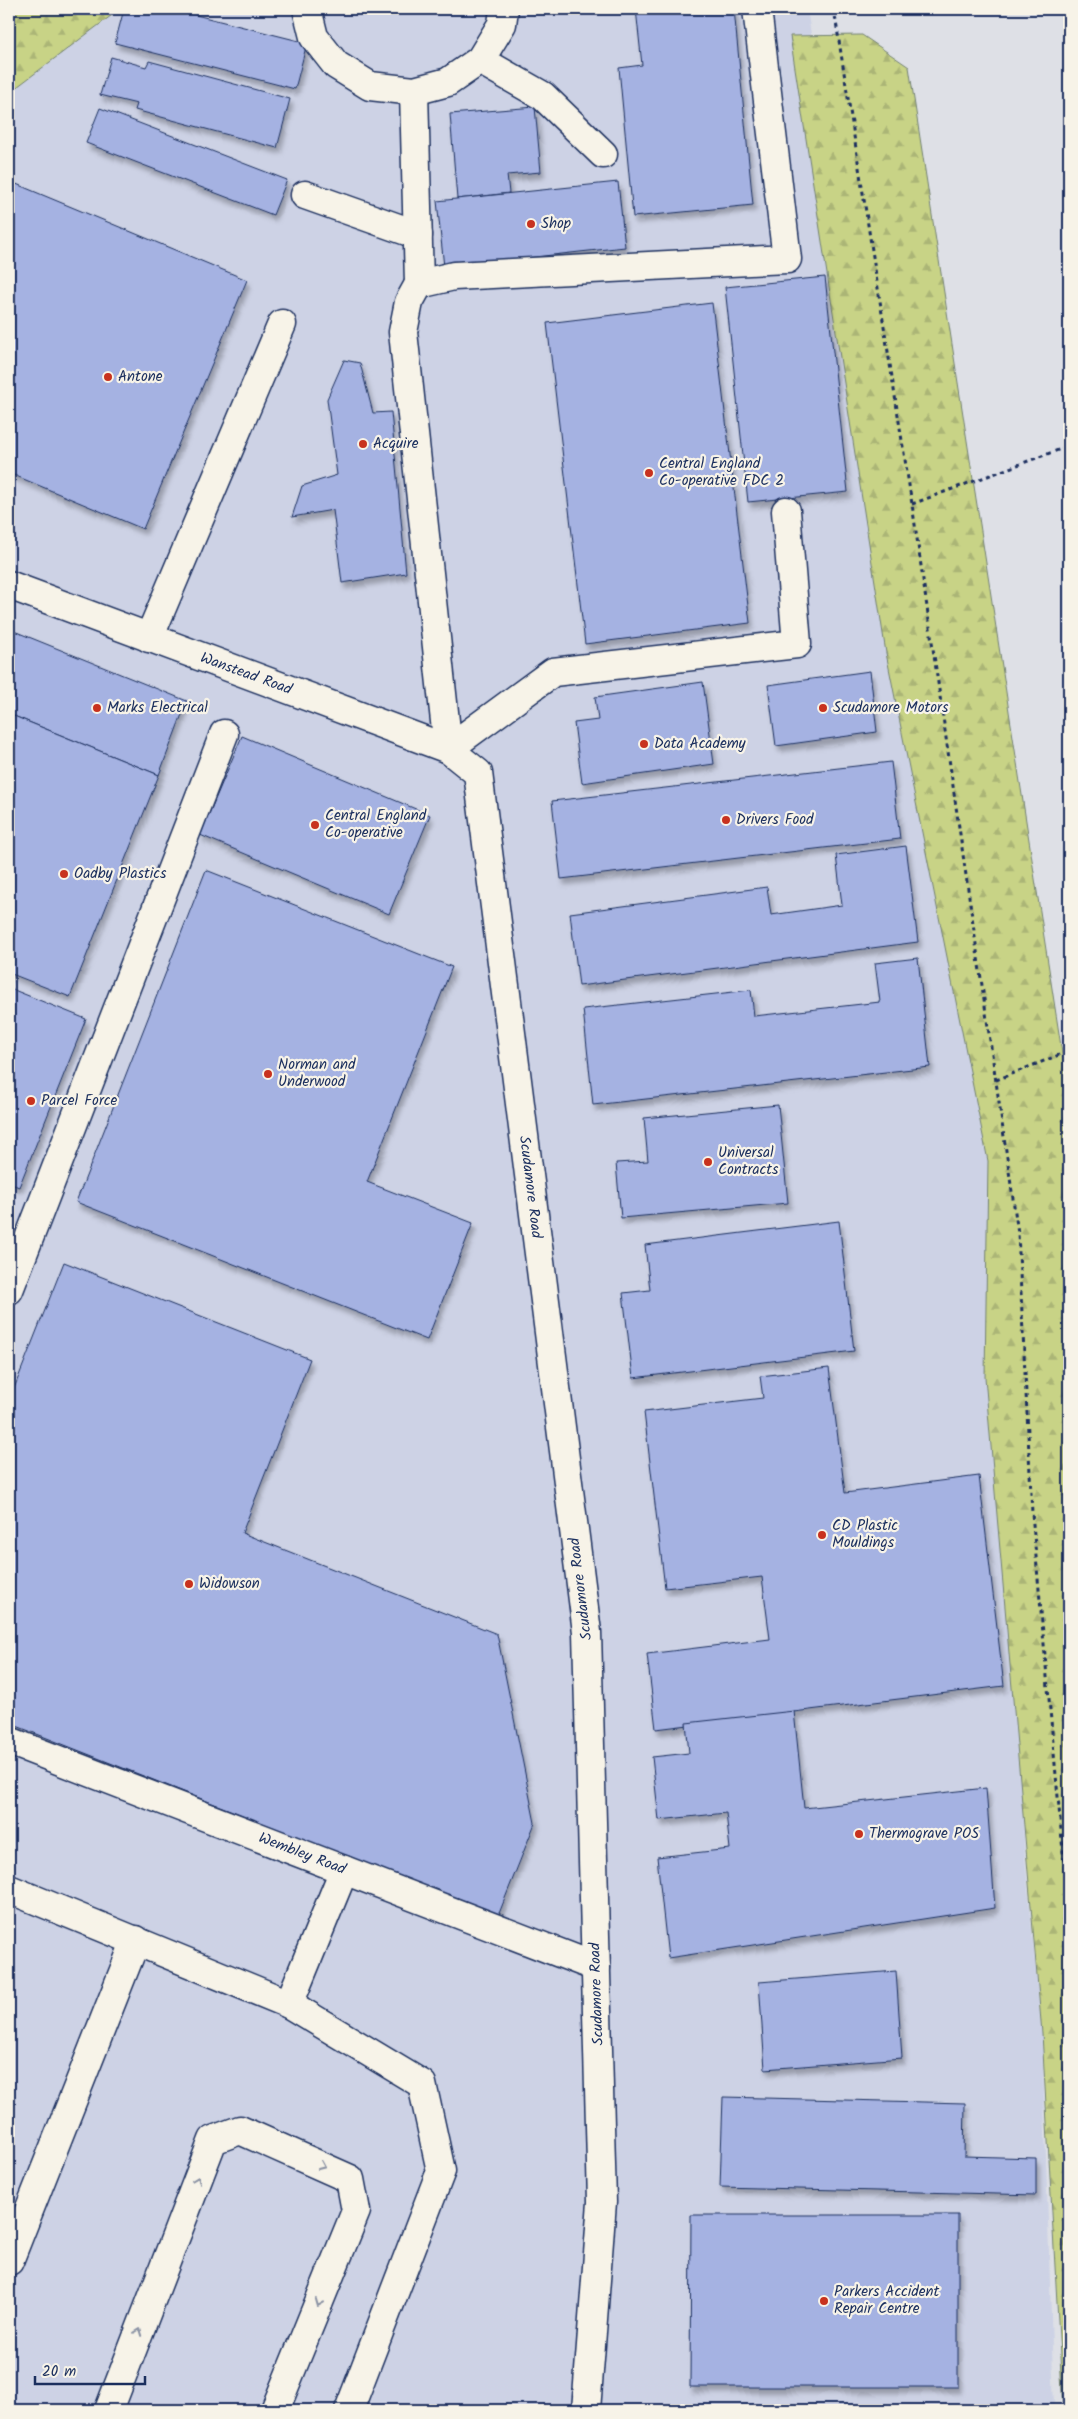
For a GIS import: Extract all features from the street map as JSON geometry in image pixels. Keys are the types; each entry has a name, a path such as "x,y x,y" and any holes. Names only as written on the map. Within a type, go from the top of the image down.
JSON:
{"street":[{"path":"307,9 314,38 336,65 370,86 414,92 448,82 480,60 502,24 504,9"},
{"path":"418,284 454,276 788,260 757,9"},
{"path":"480,60 543,96 602,154"},
{"path":"414,92 418,284 409,302 403,332 448,750"},
{"path":"305,195 418,235"},
{"path":"149,638 282,324"},
{"path":"448,750 553,672 797,644 786,511"},
{"name":"Wanstead Road","path":"9,585 448,750 478,773"},
{"path":"9,1290 224,734"},
{"name":"Scudamore Road","path":"478,773 587,1632 602,2202 591,2410"},
{"name":"Wembley Road","path":"9,1741 596,1967"},
{"path":"290,2004 344,1870"},
{"path":"9,1889 290,2004 422,2084 441,2171 349,2410"},
{"path":"9,2261 136,1940"},
{"path":"109,2410 213,2140 240,2130 350,2179 356,2211 275,2410"}],"path":[{"path":"834,9 912,504 1018,1233 1032,1513 1069,1917"},
{"path":"912,504 1069,446"},
{"path":"996,1080 1069,1051"}],"shaded area":[{"path":"9,9 807,9 988,1161 1025,1857 1042,2033 1054,2410 9,2410"}],"green space":[{"path":"9,9 120,9 9,93"},
{"path":"862,35 909,67 1069,1098 1069,2410 1063,2410 1042,2033 985,1377 988,1161 886,653 790,36"}],"building":[{"path":"124,9 172,9 307,43 295,89 115,43"},
{"path":"636,9 734,9 753,205 633,217 619,68 642,65"},
{"path":"111,57 146,67 149,61 290,99 277,148 135,110 137,104 100,95"},
{"path":"535,107 541,172 507,175 509,193 457,199 450,114"},
{"path":"100,108 287,180 273,215 86,143"},
{"name":"Antone","path":"9,181 247,280 143,529 9,473"},
{"name":"Shop","path":"618,182 625,247 444,267 437,201"},
{"path":"825,277 848,492 748,502 725,287"},
{"name":"Central England Co-operative FDC 2","path":"712,303 750,623 585,644 547,323"},
{"name":"Acquire","path":"344,360 360,363 373,413 391,412 406,573 342,583 333,510 292,517 302,486 337,475 327,399"},
{"name":"Marks Electrical","path":"9,629 187,701 159,775 9,714"},
{"name":"Scudamore Motors","path":"870,671 877,732 776,746 768,685"},
{"name":"Data Academy","path":"703,682 714,764 582,783 574,723 598,720 595,697"},
{"name":"Oadby Plastics","path":"9,714 159,775 70,997 9,973"},
{"name":"Central England Co-operative","path":"242,736 430,815 389,914 200,835"},
{"name":"Drivers Food","path":"891,762 900,839 561,879 552,801"},
{"path":"906,846 918,942 579,986 570,913 767,887 771,915 842,905 836,855"},
{"name":"Norman and Underwood","path":"206,870 452,967 367,1182 473,1223 427,1340 76,1202"},
{"path":"918,958 930,1067 593,1105 583,1009 751,990 754,1016 880,1002 875,963"},
{"name":"Parcel Force","path":"9,988 86,1019 19,1187 9,1183"},
{"name":"Universal Contracts","path":"778,1105 788,1203 621,1218 616,1163 648,1161 644,1118"},
{"path":"839,1221 854,1351 633,1378 623,1293 650,1290 645,1245"},
{"name":"Widowson","path":"64,1262 310,1359 242,1533 497,1634 535,1823 498,1916 9,1723 9,1401"},
{"name":"CD Plastic Mouldings","path":"829,1368 845,1493 979,1476 1004,1686 656,1729 647,1654 770,1639 762,1577 665,1588 644,1412 763,1398 760,1376"},
{"name":"Thermograve POS","path":"794,1711 804,1808 986,1788 995,1908 668,1958 657,1857 730,1849 726,1813 659,1820 652,1757 689,1753 686,1723"},
{"path":"896,1971 902,2058 765,2069 759,1982"},
{"path":"723,2097 965,2103 964,2156 1036,2158 1036,2195 720,2187"},
{"name":"Parkers Accident Repair Centre","path":"691,2215 958,2215 958,2387 690,2387"}],"place":[{"name":"Shop","path":"531,224"},
{"name":"Antone","path":"108,377"},
{"name":"Acquire","path":"363,444"},
{"name":"Central England Co-operative FDC 2","path":"649,473"},
{"name":"Marks Electrical","path":"97,708"},
{"name":"Scudamore Motors","path":"823,708"},
{"name":"Data Academy","path":"644,744"},
{"name":"Drivers Food","path":"726,820"},
{"name":"Central England Co-operative","path":"315,825"},
{"name":"Oadby Plastics","path":"64,874"},
{"name":"Norman and Underwood","path":"268,1074"},
{"name":"Parcel Force","path":"31,1101"},
{"name":"Universal Contracts","path":"708,1162"},
{"name":"CD Plastic Mouldings","path":"822,1535"},
{"name":"Widowson","path":"189,1584"},
{"name":"Thermograve POS","path":"859,1834"},
{"name":"Parkers Accident Repair Centre","path":"824,2301"}]}
